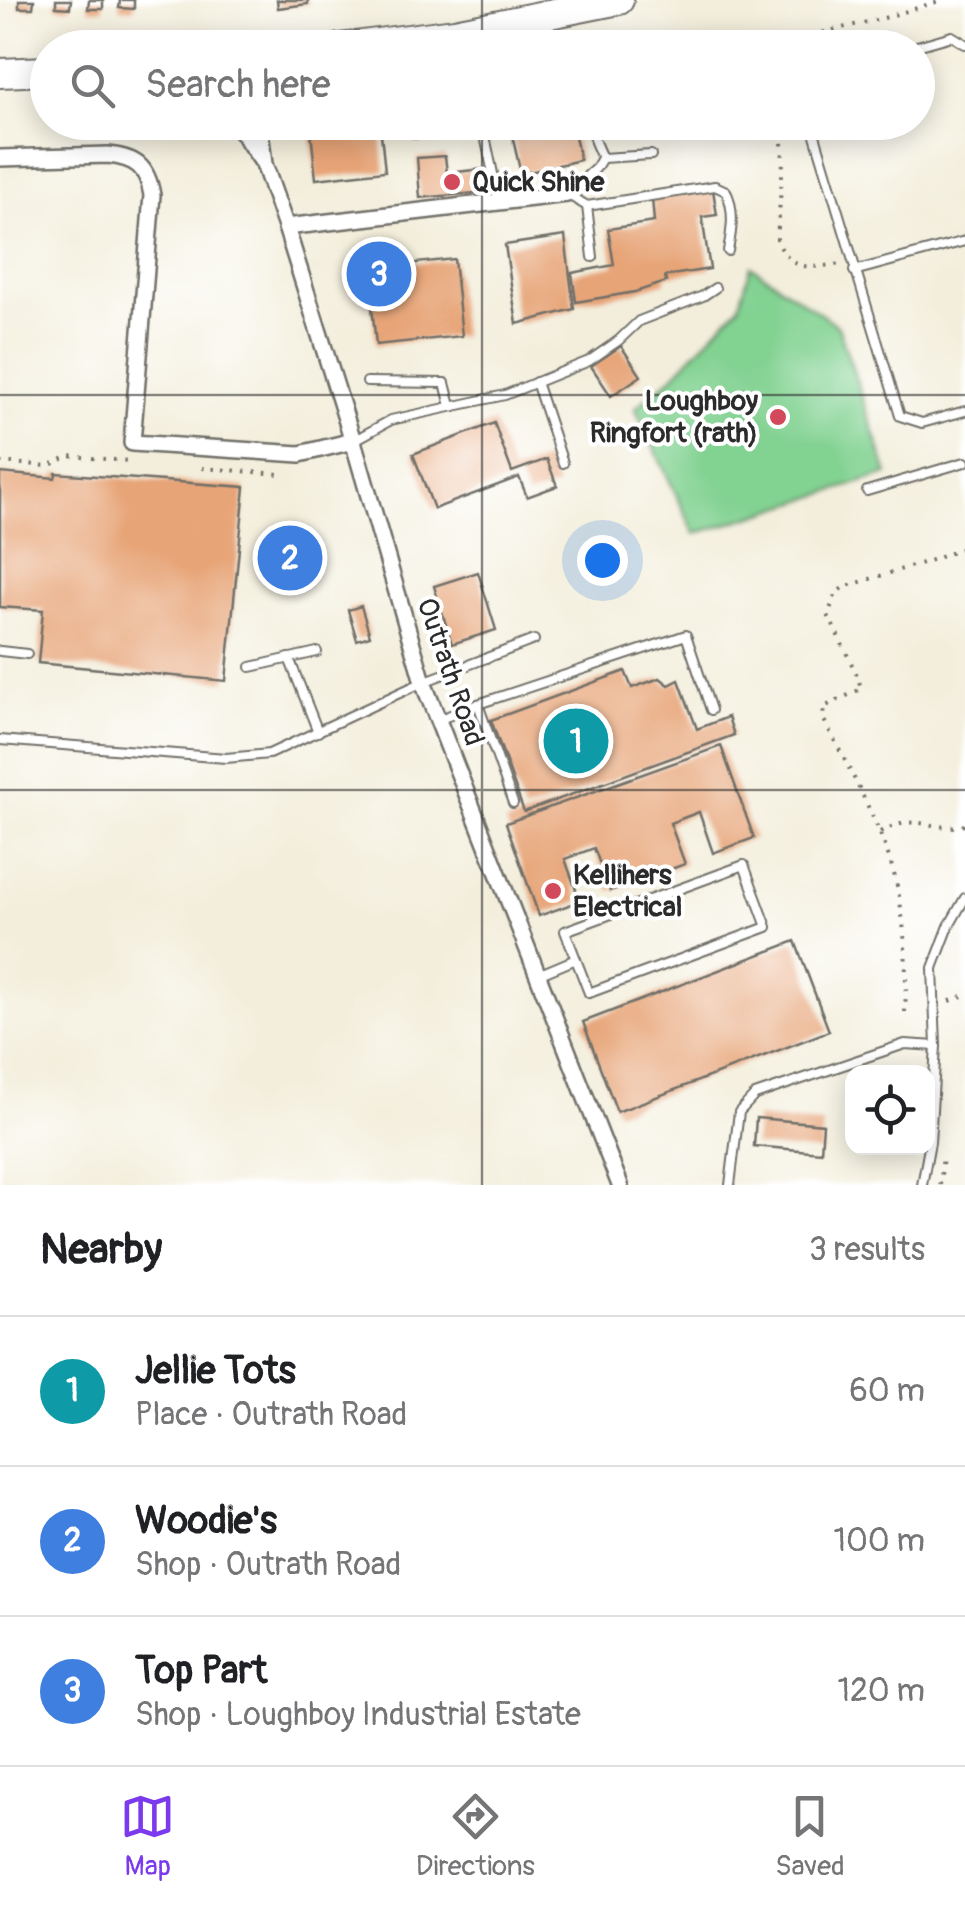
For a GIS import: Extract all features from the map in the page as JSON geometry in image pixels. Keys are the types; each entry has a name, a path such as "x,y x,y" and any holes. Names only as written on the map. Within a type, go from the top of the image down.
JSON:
{"highway":[{"path":"470,30 619,0"},
{"path":"0,75 30,72"}],"street":[{"path":"0,75 30,79"},
{"name":"Outrath Road","path":"247,140 264,164"},
{"name":"Outrath Road","path":"261,140 264,164 353,441 423,682 620,1185"},
{"path":"0,158 124,157 138,164 149,178 152,195 132,443 300,454 353,441"},
{"path":"286,226 567,194"}],"lane":[{"path":"935,41 952,36 965,44"},
{"path":"486,140 499,202"},
{"path":"594,140 602,158"},
{"path":"815,140 900,416 922,423 965,412"},
{"path":"602,158 651,155"},
{"path":"602,158 567,194 587,206 715,186 726,191 732,204 728,251"},
{"path":"587,206 593,257"},
{"path":"853,267 965,241"},
{"path":"353,441 392,420 505,395 589,361 639,322 715,288"},
{"path":"367,382 446,383 451,406"},
{"path":"536,382 563,462"},
{"path":"867,491 965,462"},
{"path":"438,720 686,635 711,710"},
{"path":"0,740 226,758 268,754 423,682 534,640"},
{"path":"0,652 27,654"},
{"path":"250,666 317,652"},
{"path":"288,658 318,732"},
{"path":"478,704 514,803"},
{"path":"744,864 768,927 588,993 576,959 565,931 744,864"},
{"path":"922,1185 930,1142 936,1046 933,968 965,898"},
{"path":"538,975 576,959"},
{"path":"730,1185 739,1112 754,1095 905,1044 936,1046"}],"path":[{"path":"833,30 943,0"},
{"path":"781,140 777,239 782,251 790,262 805,266 853,267"},
{"path":"0,462 48,466 69,456 141,462"},
{"path":"194,467 280,474"},
{"path":"905,1012 907,976 899,894 880,832 823,718 824,707 861,690 828,615 830,603 844,587 965,547"},
{"path":"880,832 910,821 948,827 965,825"}],"green space":[{"path":"751,266 838,326 888,474 695,534 635,408 668,381 739,306"}],"building":[{"path":"19,0 34,0 33,8 19,8"},
{"path":"56,0 71,0 70,8 56,7"},
{"path":"89,0 103,0 103,9 88,9"},
{"path":"120,0 134,0 134,9 119,8"},
{"path":"277,0 308,0 308,4 278,8"},
{"path":"312,140 382,140 385,171 316,179"},
{"path":"513,140 576,140 580,160 521,174"},
{"name":"Quick Shine","path":"445,156 447,173 484,169 486,192 420,198 417,158"},
{"path":"713,190 717,215 702,217 710,269 665,276 666,282 635,292 576,302 572,273 614,265 608,229 654,222 652,198"},
{"path":"565,236 574,309 517,324 505,245"},
{"path":"454,259 462,336 376,345 368,268"},
{"path":"621,346 641,376 611,396 591,366"},
{"path":"494,423 512,472 547,459 557,486 527,497 519,477 434,509 413,454"},
{"path":"0,473 55,478 56,473 245,487 226,681 38,663 43,610 0,607"},
{"path":"478,572 496,630 452,644 434,586"},
{"path":"361,606 370,636 357,640 348,610"},
{"path":"625,671 632,688 660,678 669,685 679,680 697,729 728,717 734,735 524,812 491,720"},
{"path":"721,746 754,838 713,853 699,812 670,823 685,864 610,891 594,848 565,859 580,901 539,916 506,823"},
{"path":"795,941 829,1031 617,1112 583,1022"},
{"path":"756,1118 823,1124 821,1152 754,1146"}],"place":[{"name":"Quick Shine","path":"452,182"},
{"name":"Top Part","path":"379,274"},
{"name":"Loughboy Ringfort (rath)","path":"778,417"},
{"name":"Woodie's","path":"290,558"},
{"name":"Jellie Tots","path":"576,741"},
{"name":"Kellihers Electrical","path":"553,891"}]}
